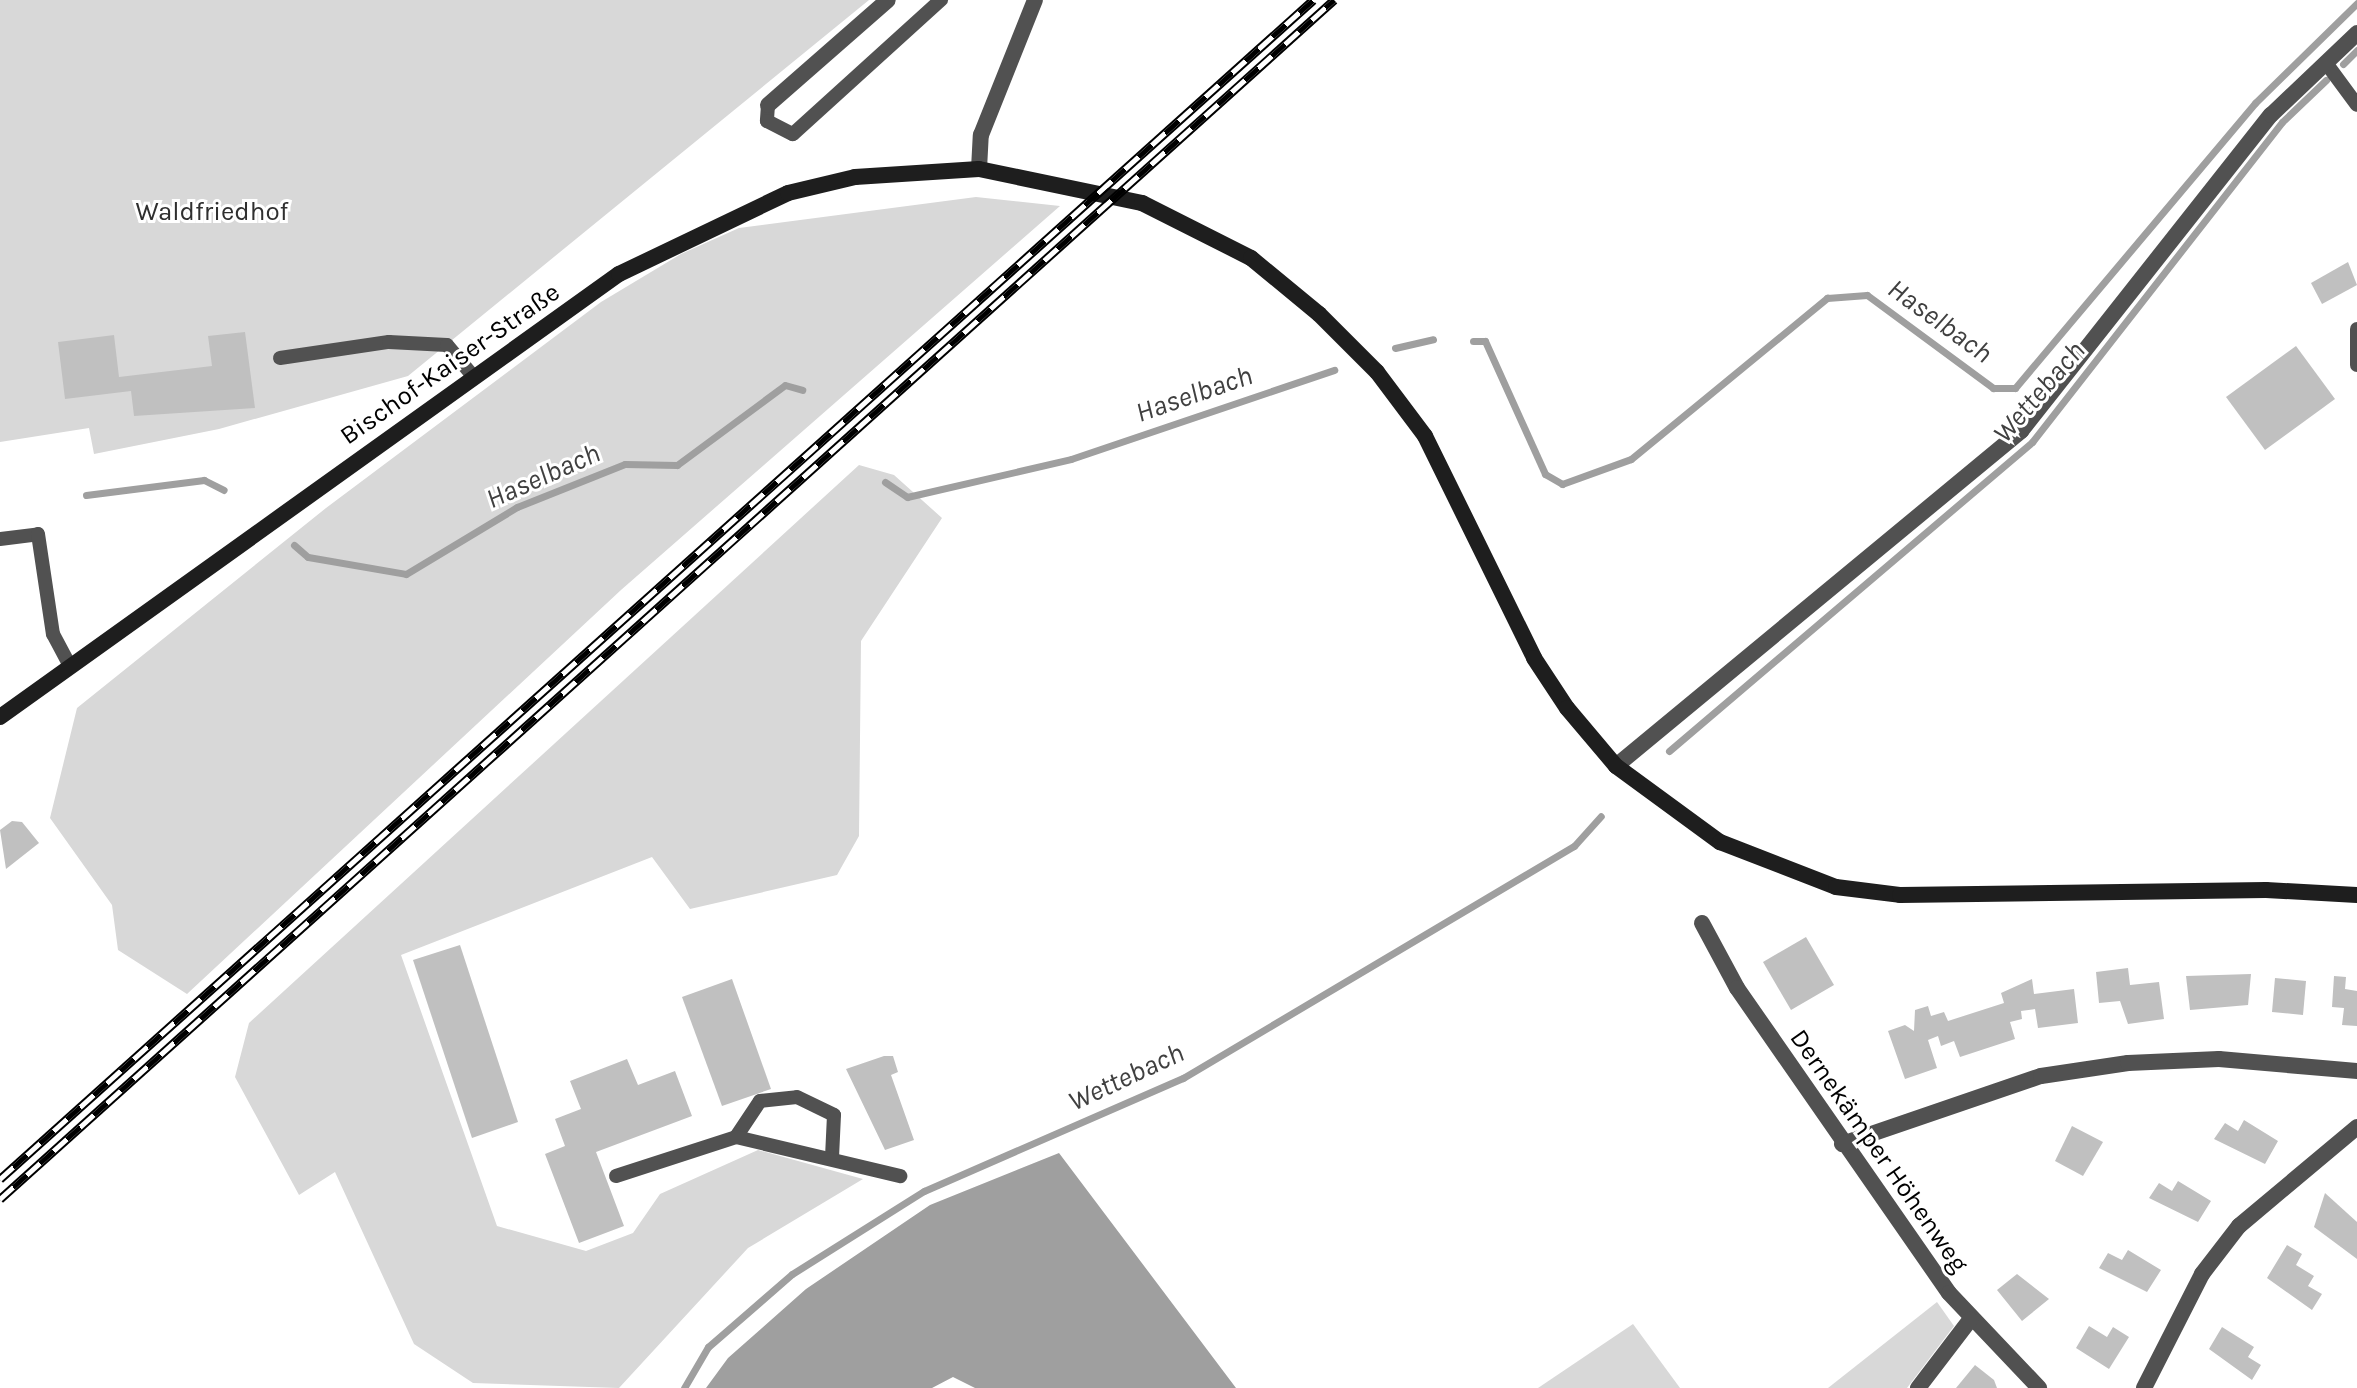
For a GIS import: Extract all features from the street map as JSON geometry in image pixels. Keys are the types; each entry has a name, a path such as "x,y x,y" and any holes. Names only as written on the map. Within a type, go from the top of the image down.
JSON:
{"street":[{"path":"768,105 888,0"},
{"path":"979,169 981,135 1035,0"},
{"path":"1616,766 2021,431 2271,115 2357,33"},
{"name":"Bischof-Kaiser-Straße","path":"1,712 619,274 788,193 855,177 979,169 1142,203 1251,258 1319,314 1377,372 1425,436 1534,658 1616,766 1720,842 1836,887 1900,895 2266,890 2357,895"},
{"name":"Dernekämper Höhenweg","path":"1702,923 1842,1144 1970,1320 2039,1388"},
{"path":"1842,1144 2041,1076 2128,1063 2219,1059 2357,1071"},
{"path":"2144,1388 2202,1274 2239,1226 2357,1127"},
{"path":"1918,1388 1970,1320"}],"lane":[{"path":"768,105 767,121 793,134 941,0"},
{"path":"2326,63 2357,105"},
{"path":"2357,329 2357,365"},
{"path":"280,358 389,342 447,345 473,376"},
{"path":"0,539 38,534 53,634 70,666"},
{"path":"736,1137 760,1101 797,1097 834,1115 832,1157"},
{"path":"616,1176 736,1137 832,1157 900,1176"}],"green space":[{"name":"Waldfriedhof","path":"0,0 869,0 408,376 219,429 94,454 89,428 0,442"},
{"path":"976,197 1060,206 621,590 187,994 118,950 112,905 50,818 77,708 326,508 601,302 681,254 739,228"},
{"path":"859,465 894,475 942,518 861,641 859,836 837,875 690,909 652,857 401,955 497,1226 586,1251 633,1233 660,1194 758,1150 863,1179 748,1248 619,1388 473,1383 414,1344 335,1172 299,1195 235,1077 249,1023"},
{"path":"1937,1302 1954,1326 1907,1388 1828,1388"},
{"path":"1633,1324 1680,1388 1538,1388"}],"shaded area":[{"path":"1059,1153 1236,1388 975,1388 953,1377 932,1388 706,1388 728,1358 806,1289 930,1205"}],"building":[{"path":"2348,262 2357,285 2322,304 2311,283"},
{"path":"245,332 255,408 134,416 131,391 65,399 58,342 114,335 119,377 212,366 208,336"},
{"path":"2296,346 2335,399 2265,450 2226,397"},
{"path":"12,821 22,822 39,843 6,869 0,830"},
{"path":"1806,937 1834,985 1791,1010 1763,962"},
{"path":"460,945 518,1122 472,1138 413,960"},
{"path":"2128,968 2130,985 2159,982 2164,1019 2128,1024 2120,1001 2099,1003 2096,972"},
{"path":"2251,974 2248,1005 2190,1010 2186,976"},
{"path":"2334,976 2346,977 2345,989 2357,991 2357,1026 2342,1025 2344,1008 2332,1007"},
{"path":"2275,978 2306,981 2303,1015 2272,1012"},
{"path":"732,979 771,1089 722,1106 682,997"},
{"path":"2032,979 2034,994 2074,989 2078,1023 2038,1028 2035,1009 2021,1011 2022,1019 2010,1022 2015,1039 1960,1057 1954,1041 1941,1046 1938,1036 1928,1040 1937,1068 1905,1079 1888,1031 1905,1025 1914,1031 1915,1010 1928,1006 1931,1016 1944,1012 1948,1021 2004,1003 2001,993"},
{"path":"893,1056 898,1072 891,1075 914,1140 885,1150 846,1069"},
{"path":"627,1059 638,1085 675,1071 692,1116 596,1152 624,1226 579,1243 545,1154 565,1146 555,1119 581,1109 570,1081"},
{"path":"2244,1120 2278,1141 2265,1164 2214,1139 2225,1123 2238,1131"},
{"path":"2072,1126 2103,1142 2083,1176 2055,1161"},
{"path":"2178,1181 2211,1201 2198,1222 2149,1198 2159,1183 2172,1191"},
{"path":"2325,1193 2357,1222 2357,1259 2314,1227"},
{"path":"2287,1245 2302,1254 2296,1265 2314,1276 2308,1286 2322,1294 2312,1310 2267,1278"},
{"path":"2128,1250 2161,1270 2147,1292 2099,1268 2108,1253 2122,1260"},
{"path":"2017,1274 2049,1299 2022,1321 1997,1290"},
{"path":"2089,1326 2107,1337 2113,1327 2129,1337 2109,1369 2076,1348"},
{"path":"2222,1327 2254,1347 2248,1357 2261,1365 2252,1380 2209,1349"},
{"path":"1975,1365 1994,1380 1997,1388 1956,1388"}],"waterway":[{"name":"Haselbach","path":"1473,341 1485,341 1545,474 1562,484 1631,459 1827,298 1867,295 1993,388 2015,388 2255,103 2357,3"},
{"name":"Wettebach","path":"2343,64 2357,50"},
{"name":"Wettebach","path":"1669,751 2032,442 2282,122 2326,80"},
{"name":"Haselbach","path":"1395,348 1433,339"},
{"name":"Haselbach","path":"885,482 907,497 1071,459 1334,370"},
{"name":"Haselbach","path":"294,545 308,557 406,574 517,507 625,464 677,465 785,385 802,390"},
{"name":"Haselbach","path":"86,495 204,480 224,490"},
{"name":"Wettebach","path":"684,1388 708,1347 792,1274 924,1191 1183,1078 1574,846 1601,816"}],"railway":[{"path":"0,1179 1313,0"},
{"path":"0,1199 1334,0"}]}
